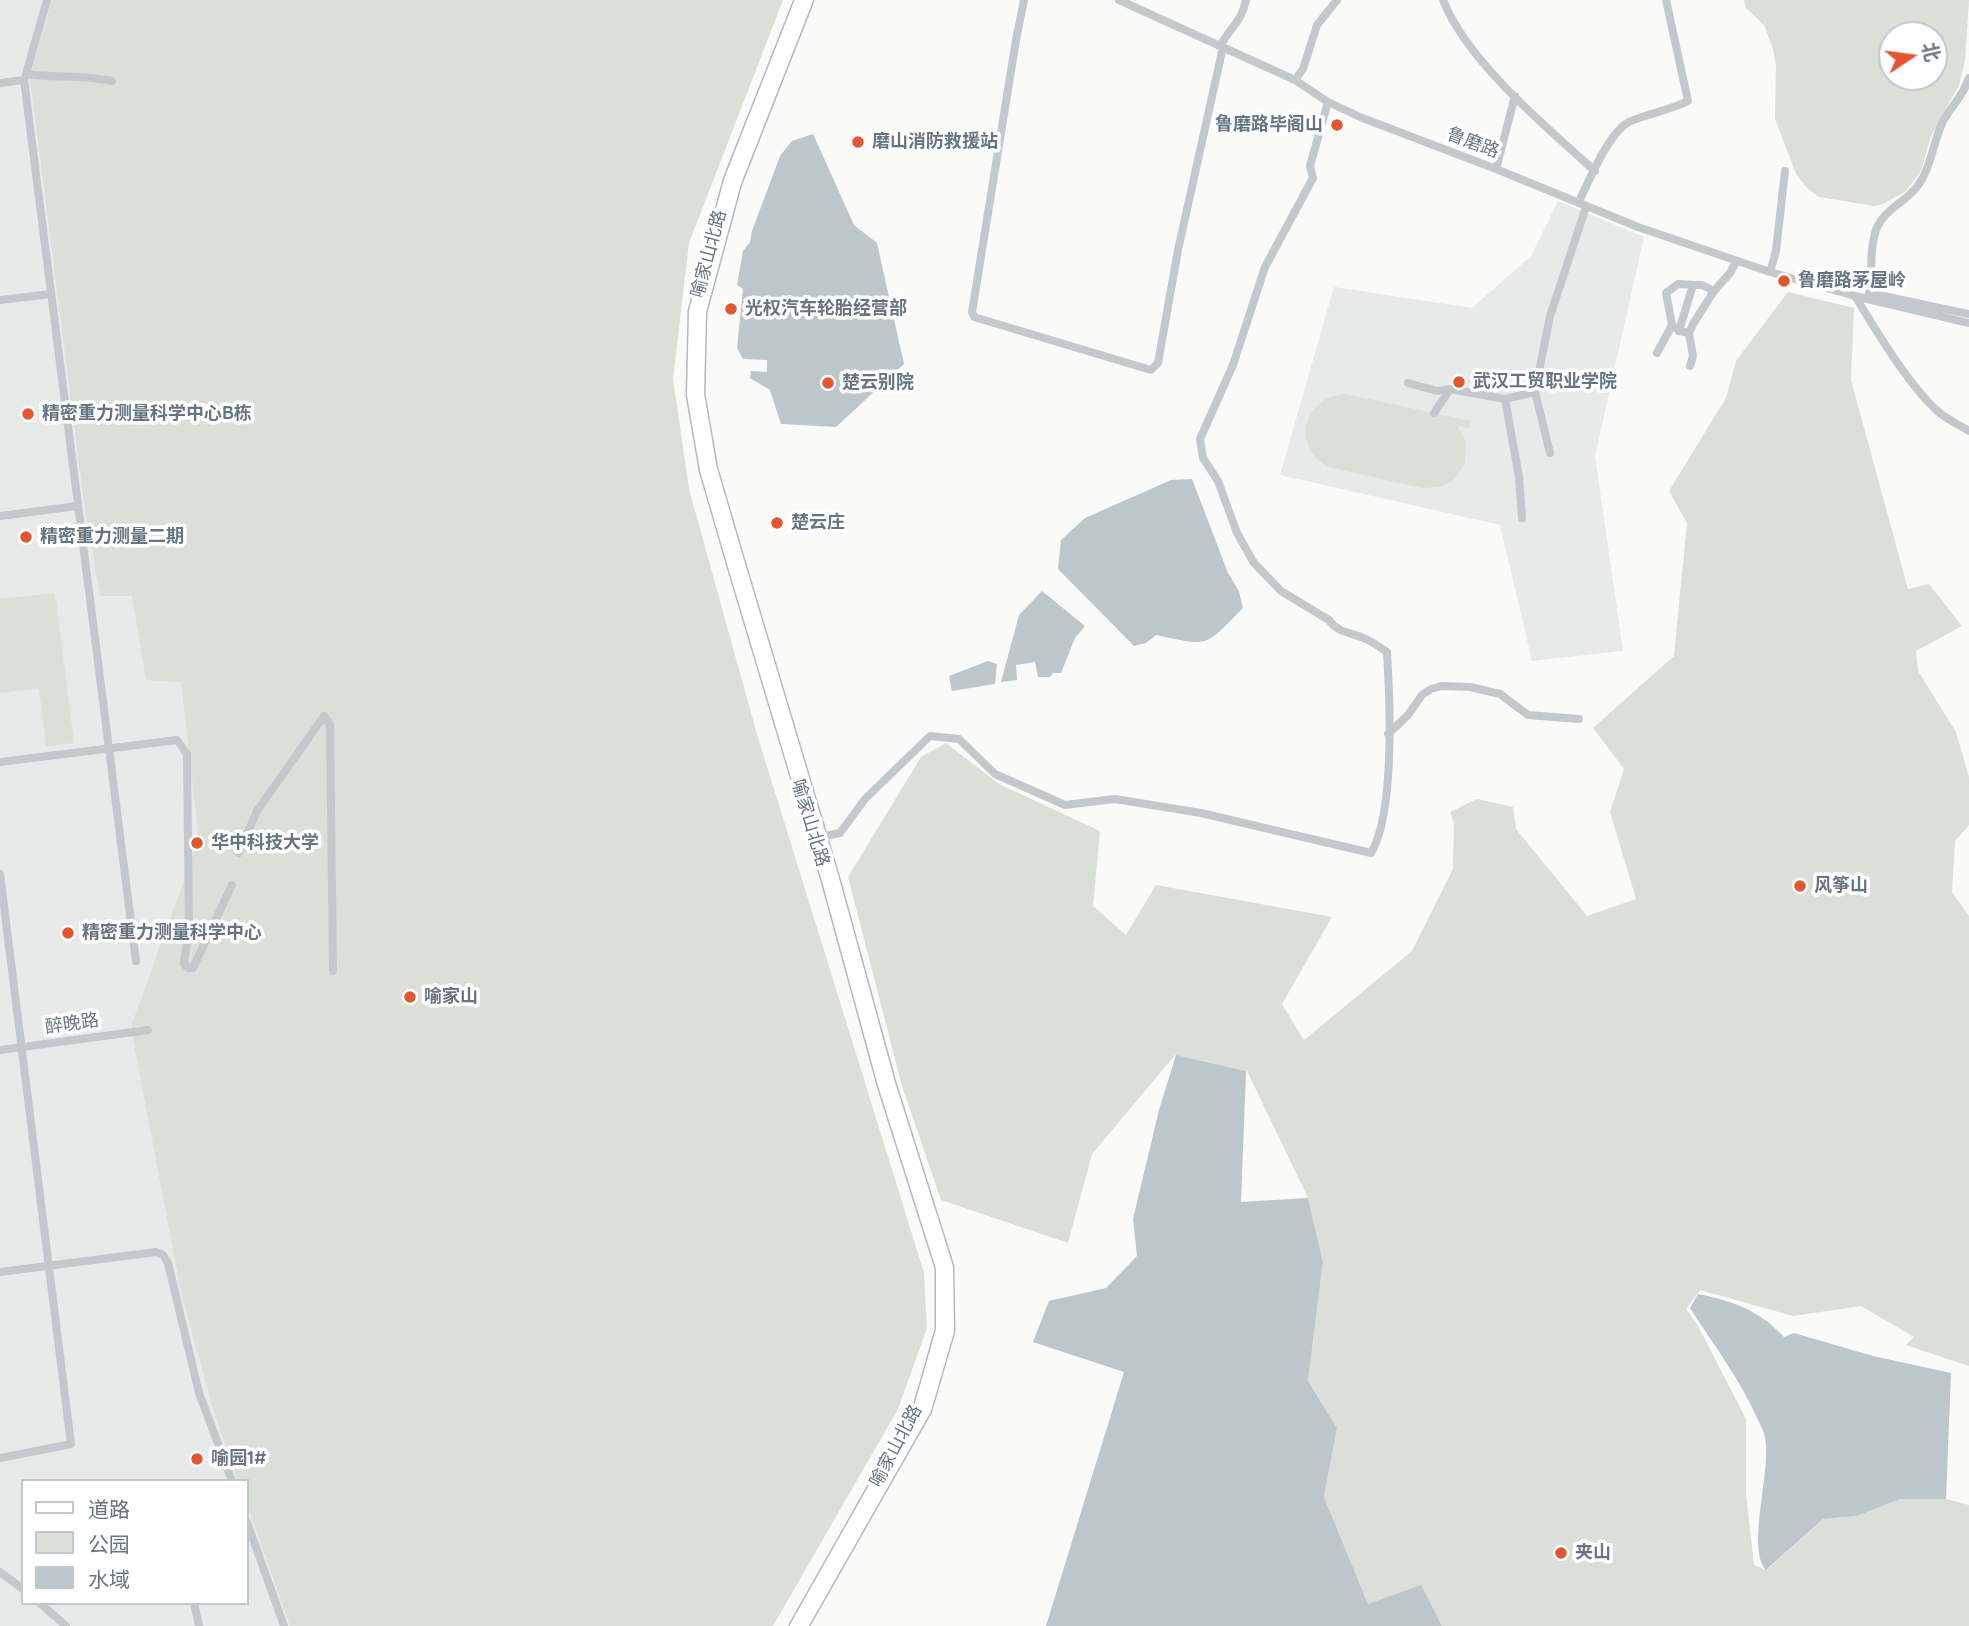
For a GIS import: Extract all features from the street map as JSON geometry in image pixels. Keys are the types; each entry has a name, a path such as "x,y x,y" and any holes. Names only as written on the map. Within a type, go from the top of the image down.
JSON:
{"main road":[{"name":"喻家山北路","path":"795,1626 919,1407 942,1330 941,1268 883,1085 826,877 720,523 705,470 692,395 694,311 729,180 800,0"},
{"name":"喻家山北路","path":"803,1626 926,1410 949,1331 948,1267 890,1083 821,837 712,468 699,394 701,312 736,183 808,0"}],"street":[{"path":"47,0 25,77 136,961"},
{"path":"1024,0 972,312 974,317 1151,370 1158,363 1178,250 1221,47 1228,31 1243,14 1246,0"},
{"name":"鲁磨路","path":"1119,0 1295,80 1328,102 1360,117 1582,205 1736,262 1855,296 1872,297 1969,323"},
{"path":"1295,80 1303,69 1317,25 1338,0"},
{"path":"1443,0 1471,49 1515,96 1595,171"},
{"path":"1550,453 1535,393 1550,316 1582,205 1595,171 1616,134 1630,121 1688,101 1666,0"},
{"path":"0,83 25,77 96,77 111,81"},
{"path":"1872,297 1874,240 1877,229 1889,210 1917,186 1929,165 1940,128 1964,93 1969,78"},
{"path":"1496,169 1515,96"},
{"path":"821,837 840,833 865,799 930,736 959,739 995,774 1065,805 1115,799 1201,813 1371,853 1378,841 1385,816 1387,652 1362,637 1345,633 1333,626 1329,620 1281,591 1266,577 1254,563 1237,533 1218,481 1203,458 1200,447 1202,433 1233,365 1265,267 1312,178 1310,166 1328,102"},
{"path":"1770,272 1776,251 1785,171"},
{"path":"1690,366 1693,356 1689,333 1714,290 1730,274 1736,262"},
{"path":"1676,328 1666,293 1678,284 1702,285 1714,290"},
{"path":"1657,353 1676,328 1693,285"},
{"name":"鲁磨路","path":"1827,288 1969,314"},
{"path":"0,300 51,294"},
{"path":"1855,296 1924,396 1941,414 1969,431"},
{"path":"1676,328 1689,333"},
{"path":"1408,383 1437,391 1450,388 1505,399 1535,393"},
{"path":"1434,413 1450,388"},
{"path":"1505,399 1519,477 1522,518"},
{"path":"0,516 77,506"},
{"path":"1388,734 1408,715 1422,695 1443,686 1470,687 1500,694 1528,715 1579,719"},
{"path":"239,853 257,811 324,716 330,724 333,971"},
{"path":"0,762 177,740 187,754 188,927 184,964 188,968 193,968 196,964 232,885"},
{"path":"0,874 71,1444 0,1458"},
{"name":"醉晚路","path":"0,1050 148,1030"},
{"path":"0,1272 156,1252 163,1255 168,1263 199,1393 231,1479"},
{"path":"248,1525 284,1626"},
{"path":"0,1572 21,1588"},
{"path":"43,1605 66,1626"},
{"path":"194,1605 199,1626"},
{"path":"54,1614 55,1626"}],"shaded area":[{"name":"华中科技大学","path":"0,0 416,0 477,1626 0,1626"},
{"name":"武汉工贸职业学院","path":"1558,201 1644,237 1595,456 1623,651 1532,661 1500,525 1280,475 1334,287 1472,308 1531,256"}],"green space":[{"path":"52,0 783,0 689,243 673,379 689,489 756,731 924,1273 927,1328 898,1409 773,1626 290,1626 248,1507 248,1479 237,1479 213,1409 181,1292 133,1039 132,1024 199,839 181,682 146,680 132,596 100,596 83,496 30,77"},
{"path":"1744,0 1969,0 1965,61 1959,85 1931,136 1921,171 1906,191 1874,206 1819,197 1807,188 1796,174 1775,119 1776,66 1764,25 1746,8"},
{"path":"1788,292 1854,308 1851,380 1908,589 1929,584 1962,626 1916,651 1918,671 1956,732 1969,777 1969,825 1955,841 1952,892 1969,916 1969,1366 1906,1345 1914,1337 1861,1306 1793,1316 1700,1290 1686,1309 1697,1324 1746,1419 1746,1494 1754,1565 1767,1570 1823,1519 1857,1516 1900,1499 1946,1499 1969,1505 1969,1626 1442,1626 1421,1586 1368,1604 1324,1497 1337,1428 1308,1381 1323,1262 1308,1198 1247,1071 1175,1055 1092,1154 1068,1243 941,1200 902,1086 848,877 921,757 946,743 999,784 1100,831 1093,906 1126,935 1156,885 1332,917 1282,1004 1304,1040 1412,951 1453,869 1454,823 1450,812 1477,799 1513,807 1516,829 1587,916 1636,899 1610,812 1624,769 1593,728 1674,656 1687,523 1669,491 1726,398 1736,361"},
{"path":"1346,394 1470,421 1468,428 1458,426 1466,443 1465,464 1453,481 1441,487 1422,488 1328,467 1316,458 1309,447 1307,423 1320,403"},
{"path":"55,593 74,743 46,746 39,688 0,693 0,599"}],"water":[{"path":"813,134 854,225 877,243 904,364 836,427 781,424 770,390 750,378 751,371 767,372 767,360 743,359 737,348 743,289 737,285 743,251 750,242 780,156 792,141"},
{"path":"1192,479 1228,573 1239,591 1243,608 1213,637 1205,641 1187,641 1156,635 1146,643 1134,646 1058,569 1061,540 1085,518 1171,480"},
{"path":"1042,591 1085,626 1075,638 1061,673 1038,677 1035,662 1016,665 1017,680 1001,682 1019,615"},
{"path":"988,661 997,664 995,684 952,691 949,676"},
{"path":"1176,1055 1246,1071 1241,1202 1308,1198 1323,1262 1308,1381 1337,1428 1324,1497 1368,1604 1421,1585 1442,1626 1046,1626 1124,1372 1033,1342 1049,1301 1106,1288 1137,1256 1133,1219 1159,1110"},
{"path":"1698,1294 1723,1300 1755,1313 1784,1337 1794,1333 1873,1356 1951,1373 1946,1499 1900,1499 1857,1516 1823,1519 1766,1570 1758,1544 1766,1452 1764,1435 1743,1389 1690,1308"}],"place":[{"name":"鲁磨路毕阁山","path":"1337,125"},
{"name":"磨山消防救援站","path":"858,142"},
{"name":"鲁磨路茅屋岭","path":"1784,281"},
{"name":"光权汽车轮胎经营部","path":"731,309"},
{"name":"武汉工贸职业学院","path":"1459,382"},
{"name":"楚云别院","path":"828,383"},
{"name":"精密重力测量科学中心B栋","path":"28,414"},
{"name":"楚云庄","path":"777,523"},
{"name":"精密重力测量二期","path":"26,537"},
{"name":"华中科技大学","path":"197,843"},
{"name":"风筝山","path":"1800,886"},
{"name":"精密重力测量科学中心","path":"68,933"},
{"name":"喻家山","path":"410,997"},
{"name":"喻园1#","path":"197,1459"},
{"name":"夹山","path":"1561,1553"}]}
